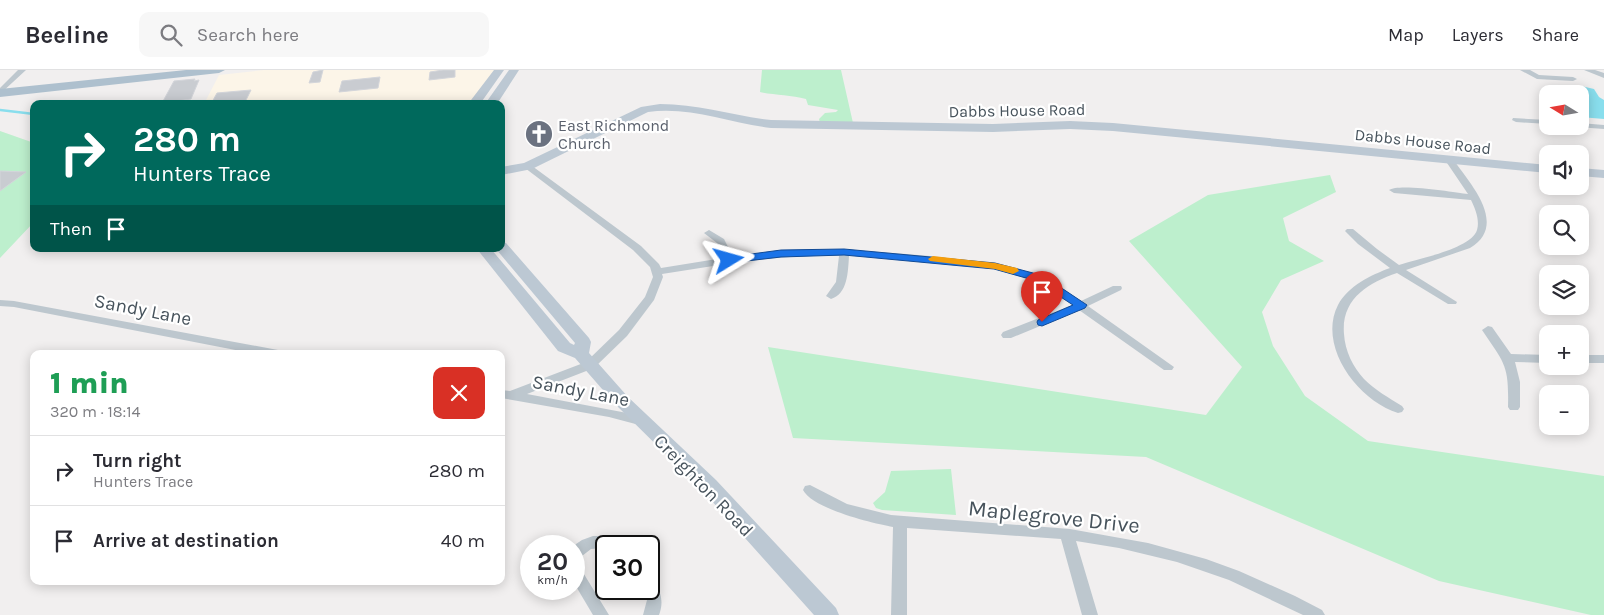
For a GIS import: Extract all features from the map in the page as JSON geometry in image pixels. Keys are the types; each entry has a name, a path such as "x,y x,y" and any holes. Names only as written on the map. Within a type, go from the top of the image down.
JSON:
{"main road":[{"path":"1,90 162,70"},
{"path":"1,90 220,70"},
{"path":"494,100 514,70"},
{"path":"1589,173 1604,174"},
{"name":"Creighton Road","path":"486,252 564,347 586,359 622,401 709,486 774,560 828,615"}],"street":[{"path":"1,90 22,70"},
{"path":"477,100 499,70"},
{"path":"1524,70 1537,77 1572,79"},
{"path":"1588,70 1604,76"},
{"name":"Dabbs House Road","path":"505,170 528,166 637,112 660,107 682,107 746,121 771,124 993,128 1070,125 1114,127 1539,168"},
{"path":"1516,120 1539,121"},
{"path":"1589,126 1604,127"},
{"path":"1398,409 1370,392 1356,379 1340,346 1337,327 1343,305 1351,293 1367,282 1460,249 1478,237 1484,225 1484,217 1449,160"},
{"path":"528,166 647,256 657,272 655,288 650,298 623,333 586,359"},
{"path":"1394,190 1473,197"},
{"path":"1350,231 1360,241 1400,269 1452,302"},
{"path":"709,233 721,241 729,260"},
{"name":"Creighton Road","path":"505,251 583,342 586,359"},
{"path":"657,272 729,260 781,254 844,252 1005,268 1048,284 1081,305 1168,367"},
{"path":"831,296 842,280 844,252"},
{"path":"1006,335 1025,329 1117,288"},
{"name":"Sandy Lane","path":"0,304 14,304 257,350"},
{"path":"1488,330 1510,358 1513,366 1514,407"},
{"path":"1510,358 1539,359"},
{"name":"Sandy Lane","path":"506,395 586,359"},
{"path":"1589,359 1604,359"},
{"name":"Sandy Lane","path":"506,395 609,412 645,422"},
{"name":"Maplegrove Drive","path":"810,490 823,499 851,512 879,520 1067,535 1143,546 1194,560 1254,584 1317,615"},
{"path":"898,615 900,522"},
{"path":"1067,535 1090,615"},
{"path":"585,588 601,615"},
{"path":"650,615 656,600"}],"shaded area":[{"path":"264,70 495,70 473,100 206,100 219,75"}],"green space":[{"path":"762,70 841,70 853,123 820,123 819,119 825,113 838,110 808,105 806,99 760,92"},
{"path":"0,131 30,142 30,226 0,258"},
{"path":"1330,175 1336,192 1283,218 1289,241 1324,261 1281,280 1262,312 1273,346 1305,396 1368,441 1604,476 1604,615 1591,615 1439,581 1146,457 793,438 768,347 1206,415 1242,367 1129,241 1208,195"},
{"path":"951,469 956,515 882,510 876,508 873,503 885,492 891,471"}],"water":[{"path":"1589,88 1594,89 1599,97 1604,100 1604,119 1589,118"}],"building":[{"path":"323,70 320,82 309,83 313,72"},
{"path":"455,70 455,77 429,80 430,72"},
{"path":"380,77 378,88 339,92 342,81"},
{"path":"199,80 191,99 164,100 174,81"},
{"path":"251,90 246,100 213,100 217,93"},
{"path":"0,171 26,172 0,191"}],"waterway":[{"path":"0,110 30,114"}],"slow traffic":[{"path":"933,259 995,266 1013,271"}],"place":[{"name":"East Richmond Church","path":"539,134"}],"route":[{"path":"729,260 781,254 844,252 995,266 1048,284 1081,305 1042,322"}]}
